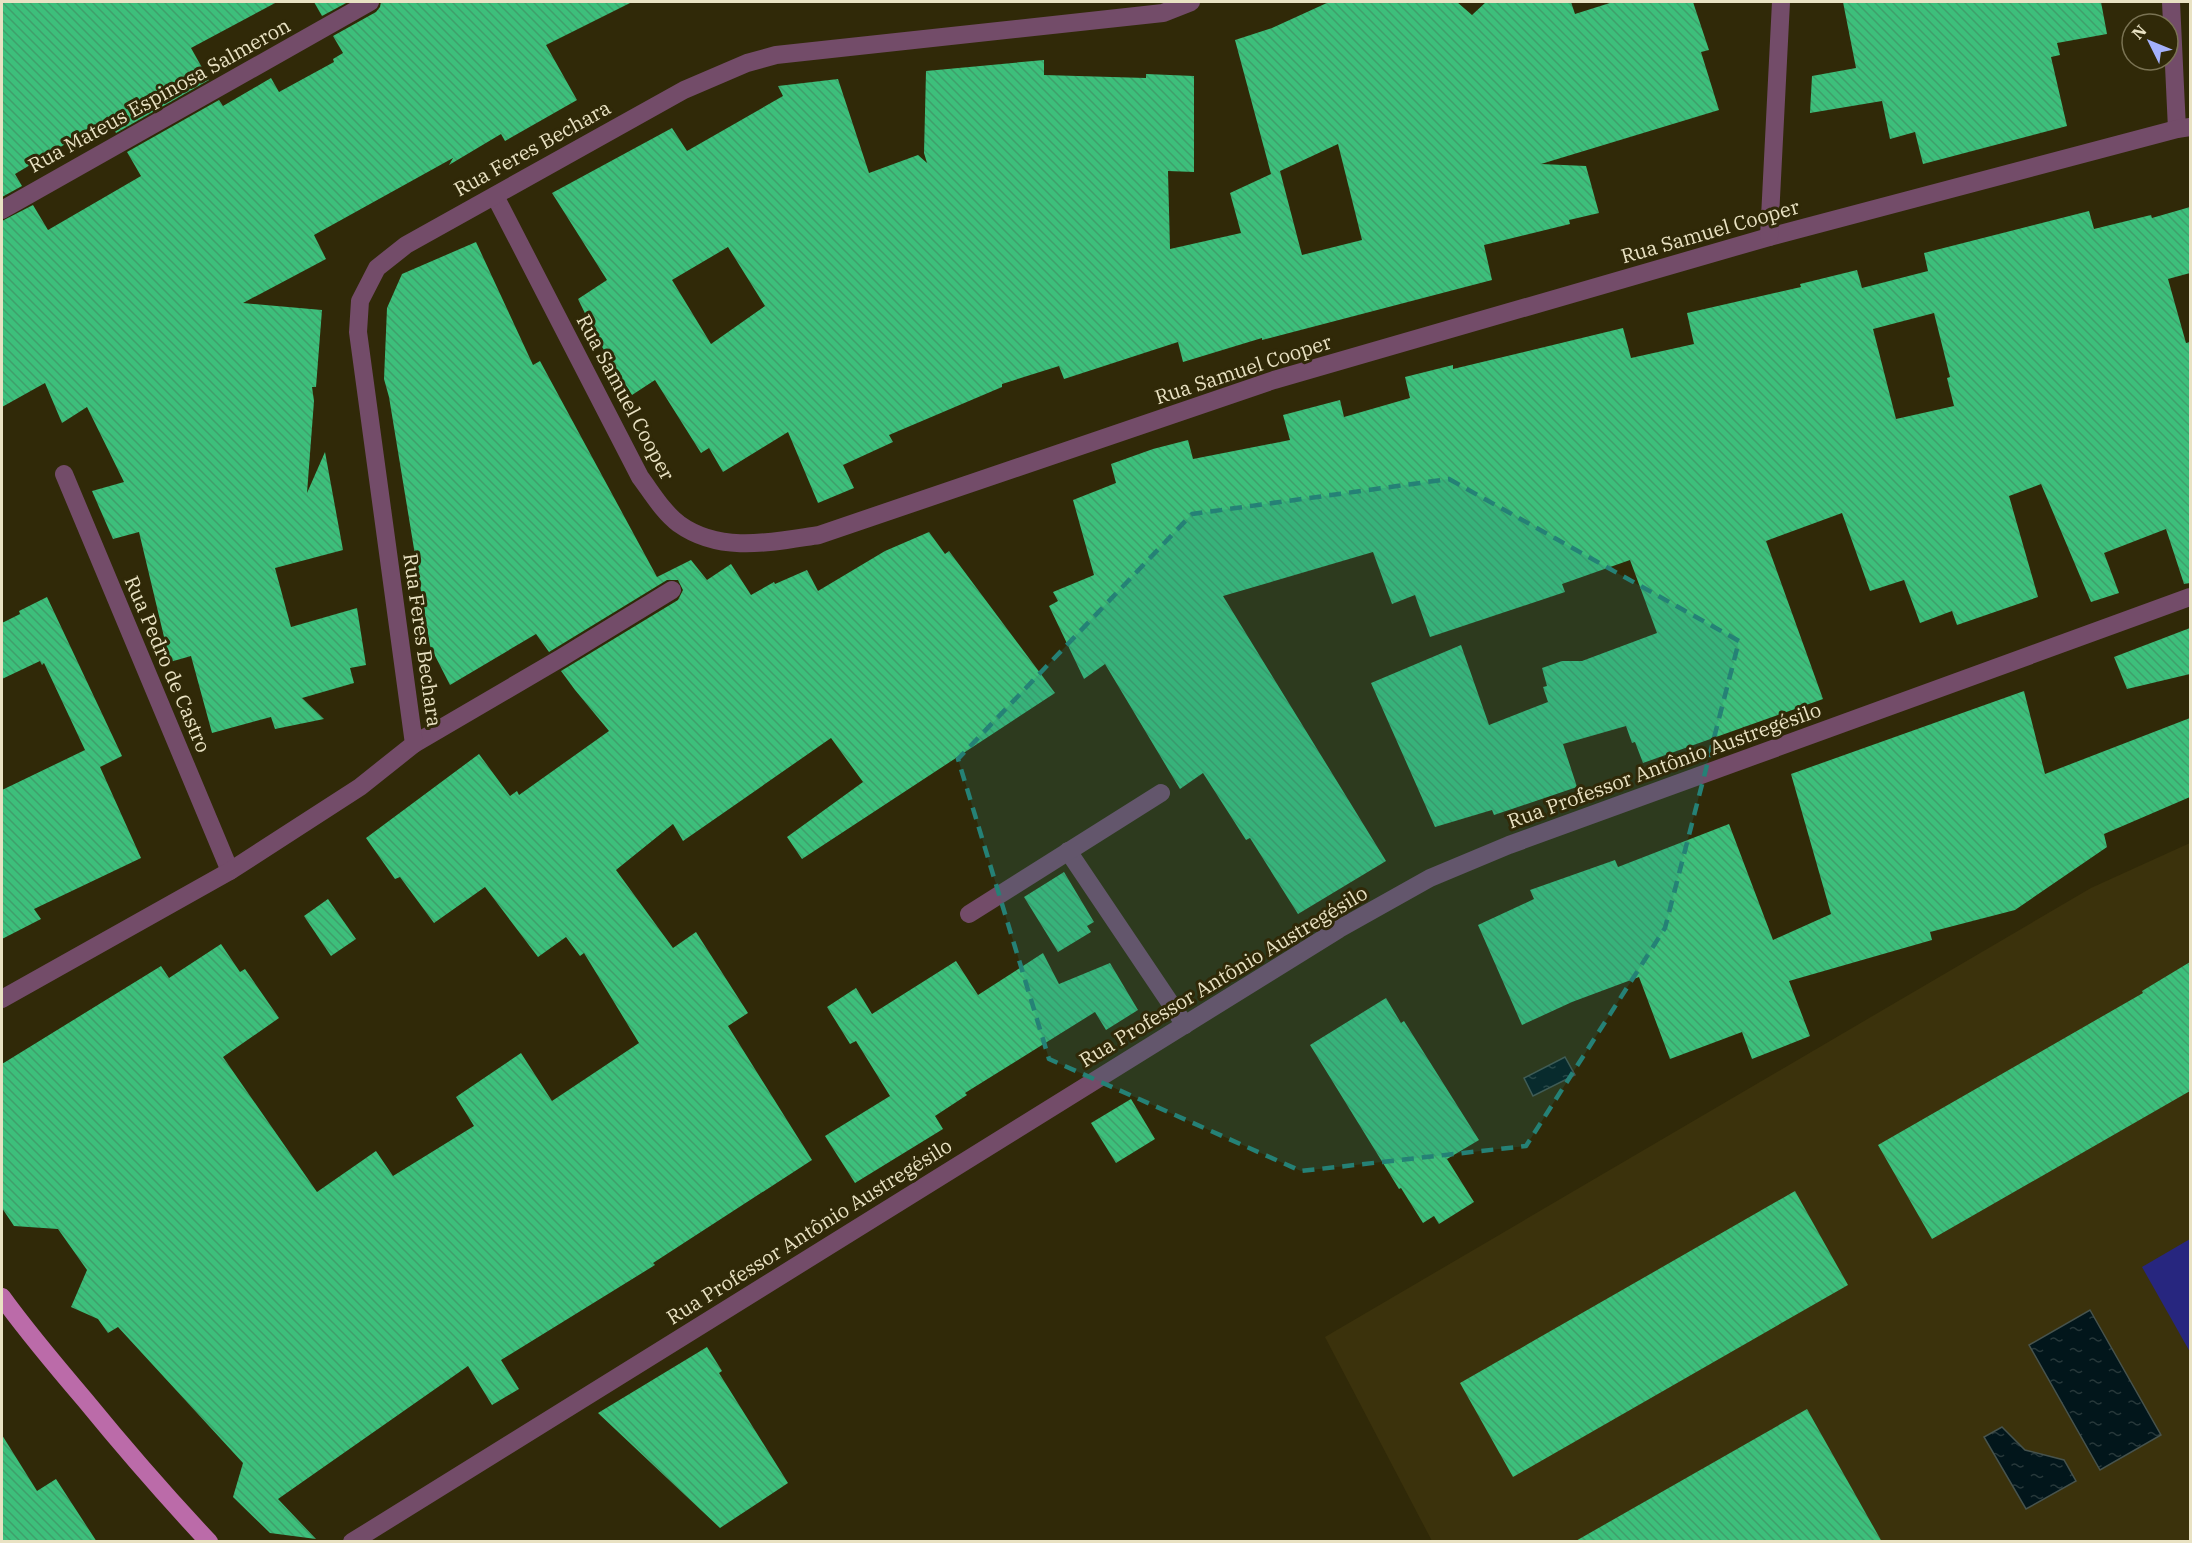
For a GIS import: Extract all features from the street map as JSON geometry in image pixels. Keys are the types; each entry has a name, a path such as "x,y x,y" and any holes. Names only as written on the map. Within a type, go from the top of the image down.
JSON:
{"main road":[{"path":"2,1297 24,1328 103,1422 209,1542"}],"street":[{"name":"Rua Mateus Espinosa Salmeron","path":"2,210 370,2"},
{"name":"Rua Feres Bechara","path":"414,744 357,332 360,301 377,268 406,245 684,90 747,63 776,55 1163,13 1191,2"},
{"path":"1770,237 1781,2"},
{"path":"2171,2 2184,128"},
{"name":"Rua Samuel Cooper","path":"495,196 640,477 660,505 680,524 711,540 734,544 819,535 1274,380 1770,237 2184,128"},
{"name":"Rua Pedro de Castro","path":"64,474 230,871"},
{"name":"Rua Feres Bechara","path":"2,999 230,871 360,787 414,744 672,590"},
{"name":"Rua Professor Antônio Austregésilo","path":"352,1542 1339,929 1430,878 1509,845 2190,597"},
{"path":"969,914 1161,793"},
{"path":"1068,851 1185,1025"}],"highlighted area":[{"path":"1449,479 1739,641 1665,928 1526,1146 1301,1171 1049,1059 958,759 1192,514"}],"shaded area":[{"path":"2190,843 2190,1541 1432,1541 1325,1337 2091,888"},
{"path":"2190,1239 2190,1352 2142,1267"}],"water":[{"path":"1565,1057 1575,1075 1533,1096 1524,1078"},
{"path":"2090,1310 2161,1435 2100,1470 2029,1345"},
{"path":"2002,1427 2025,1450 2064,1460 2076,1481 2026,1509 1984,1437"}],"building":[{"path":"2,2 277,2 191,48 209,80 116,133 111,125 85,133 62,146 15,174 22,186 2,197"},
{"path":"314,2 348,2 322,16"},
{"path":"381,2 632,2 546,45 577,100 505,141 501,134 449,165 453,158 314,235 326,259 243,303 322,310 316,387 312,387 314,401 307,493 325,452 343,550 275,568 291,627 357,608 366,665 350,668 354,683 302,698 324,719 275,729 271,717 212,733 191,656 170,662 139,532 113,539 92,491 124,482 87,407 62,423 45,383 2,407 2,221 33,205 48,230 141,176 127,152 219,100 223,106 271,78 279,92 334,62 333,59 343,53 333,36 376,12"},
{"path":"1329,2 1457,2 1472,15 1486,2 1571,2 1575,14 1613,2 1693,2 1709,50 1701,52 1719,110 1541,164 1586,166 1599,213 1569,220 1570,224 1484,245 1492,280 1262,340 1262,338 1183,362 1178,342 1064,379 1059,366 1002,384 1002,387 889,435 893,442 843,465 854,488 818,503 788,432 723,472 709,448 701,453 655,380 632,395 599,342 578,299 607,280 552,193 672,128 687,151 783,96 778,86 838,79 869,173 918,155 927,163 924,153 926,71 1044,60 1044,75 1146,78 1146,74 1194,76 1194,172 1168,171 1170,249 1241,233 1230,193 1271,174 1235,40 1272,28","holes":["1338,144 1362,240 1302,255 1280,171","728,247 765,306 711,344 672,280"]},
{"path":"1843,2 2101,2 2107,34 2057,43 2060,55 2051,57 2067,126 1923,164 1915,132 1890,139 1882,101 1810,113 1812,76 1856,68"},
{"path":"2190,207 2190,273 2168,279 2186,343 2190,342 2190,583 2184,584 2166,529 2104,553 2119,593 2091,602 2041,484 2009,496 2038,597 1957,625 1952,611 1920,623 1904,580 1870,591 1842,513 1766,541 1823,699 1643,763 1626,726 1563,744 1577,787 1494,815 1492,810 1435,827 1371,683 1461,645 1489,725 1548,702 1543,687 1547,686 1542,668 1562,661 1582,661 1657,633 1630,560 1562,584 1565,592 1430,637 1415,595 1392,604 1373,552 1223,596 1386,861 1298,914 1250,838 1246,840 1203,773 1180,789 1105,664 1084,679 1049,606 1058,601 1053,592 1094,575 1073,500 1116,483 1111,464 1153,449 1188,440 1193,459 1290,440 1283,415 1340,400 1344,417 1410,398 1405,377 1453,365 1453,369 1623,328 1631,358 1694,344 1687,313 1801,287 1800,284 1857,270 1862,288 1928,271 1924,253 2089,211 2094,229 2151,215 2152,218","holes":["1934,313 1950,377 1947,378 1954,406 1896,419 1873,329"]},
{"path":"476,242 533,365 540,361 657,577 691,560 707,580 731,564 751,595 774,582 775,584 807,570 818,591 885,551 929,532 945,554 949,551 1055,693 802,859 787,837 863,782 831,738 683,841 673,824 616,870 673,948 696,932 748,1013 728,1026 812,1160 653,1263 655,1265 501,1360 519,1389 492,1405 468,1366 278,1499 316,1539 270,1533 233,1497 243,1463 118,1327 108,1333 98,1319 71,1307 87,1270 58,1229 14,1226 2,1208 2,1064 161,966 169,978 221,944 240,972 245,969 279,1018 223,1057 317,1192 376,1151 393,1176 474,1126 456,1097 521,1053 552,1101 639,1043 584,953 580,956 566,937 538,957 485,887 434,923 400,877 395,879 366,838 479,754 510,796 517,791 519,795 609,731 561,671 678,600 683,590 678,580 667,580 549,652 536,634 450,685 430,646 389,397 384,379 387,308 402,274"},
{"path":"47,597 122,756 100,767 141,858 34,909 41,919 2,939 2,790 85,750 44,663 42,665 40,661 2,679 2,623 20,614 19,611"},
{"path":"2190,628 2190,674 2127,689 2114,657"},
{"path":"2024,691 2045,774 2190,718 2190,797 2104,834 2107,847 2015,910 1930,932 1932,940 1789,981 1810,1036 1752,1059 1742,1032 1670,1059 1639,977 1572,1002 1522,1025 1478,925 1534,899 1530,890 1615,860 1618,867 1729,824 1773,940 1831,914 1791,774"},
{"path":"1064,872 1094,922 1087,926 1091,932 1058,952 1024,897"},
{"path":"328,899 356,939 331,956 304,916"},
{"path":"1043,953 1059,984 1110,963 1138,1010 1106,1030 1095,1012 965,1093 967,1095 935,1116 943,1129 855,1183 825,1136 890,1096 856,1041 850,1044 827,1007 856,988 872,1014 956,961 978,995"},
{"path":"2190,962 2190,1091 1932,1239 1878,1145 2143,993 2142,991"},
{"path":"1386,998 1401,1023 1404,1021 1479,1140 1447,1159 1474,1202 1439,1224 1434,1216 1423,1223 1401,1188 1399,1189 1310,1045"},
{"path":"1131,1099 1155,1139 1116,1163 1091,1123"},
{"path":"1795,1191 1848,1285 1513,1477 1460,1383"},
{"path":"707,1347 722,1371 719,1373 788,1483 720,1528 598,1413"},
{"path":"1807,1409 1882,1542 1574,1542"},
{"path":"2,1435 37,1491 56,1479 97,1542 2,1542"}]}
